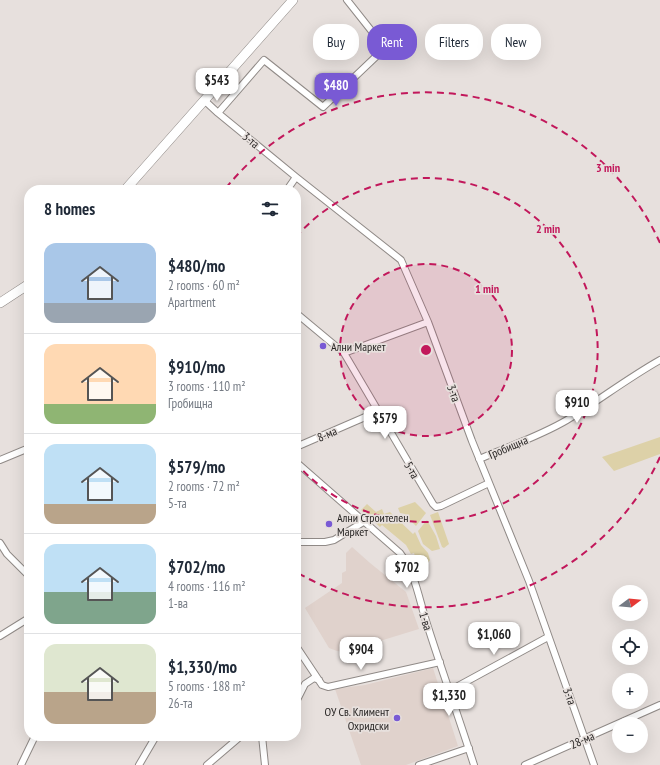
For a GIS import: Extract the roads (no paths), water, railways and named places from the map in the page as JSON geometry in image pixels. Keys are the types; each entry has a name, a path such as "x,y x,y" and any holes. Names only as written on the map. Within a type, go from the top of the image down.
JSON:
{"street":[{"path":"129,185 293,0"},
{"path":"218,113 264,60 323,107 385,48 347,0"},
{"name":"3-та","path":"204,100 296,177 401,260 428,322 479,459 529,581 548,637 586,738 594,765"},
{"path":"290,185 296,177"},
{"path":"0,303 24,287"},
{"name":"5-та","path":"301,317 344,353 428,497 436,507 489,484"},
{"path":"344,353 428,322"},
{"name":"Гробищна","path":"479,459 546,431 567,420 622,383 660,360"},
{"name":"8-ма","path":"301,444 379,412"},
{"path":"0,460 24,450"},
{"name":"1-ва","path":"301,466 400,553 407,562 412,572 426,621 474,765"},
{"path":"301,542 325,542 334,540 365,522"},
{"path":"0,543 7,554 24,571"},
{"path":"0,636 24,621"},
{"path":"450,691 548,637"},
{"path":"301,653 322,685 328,687 440,662"},
{"path":"301,693 306,684 314,678 319,680"},
{"name":"28-ма","path":"525,765 660,705"},
{"path":"21,765 33,741"},
{"path":"139,765 153,741"},
{"path":"208,765 235,741"},
{"path":"263,741 265,765"},
{"path":"419,765 469,748"}],"place":[{"name":"Ални Маркет","path":"323,346"},
{"name":"Ални Строителен Маркет","path":"329,524"},
{"name":"ОУ Св. Климент Охридски","path":"397,718"}]}
